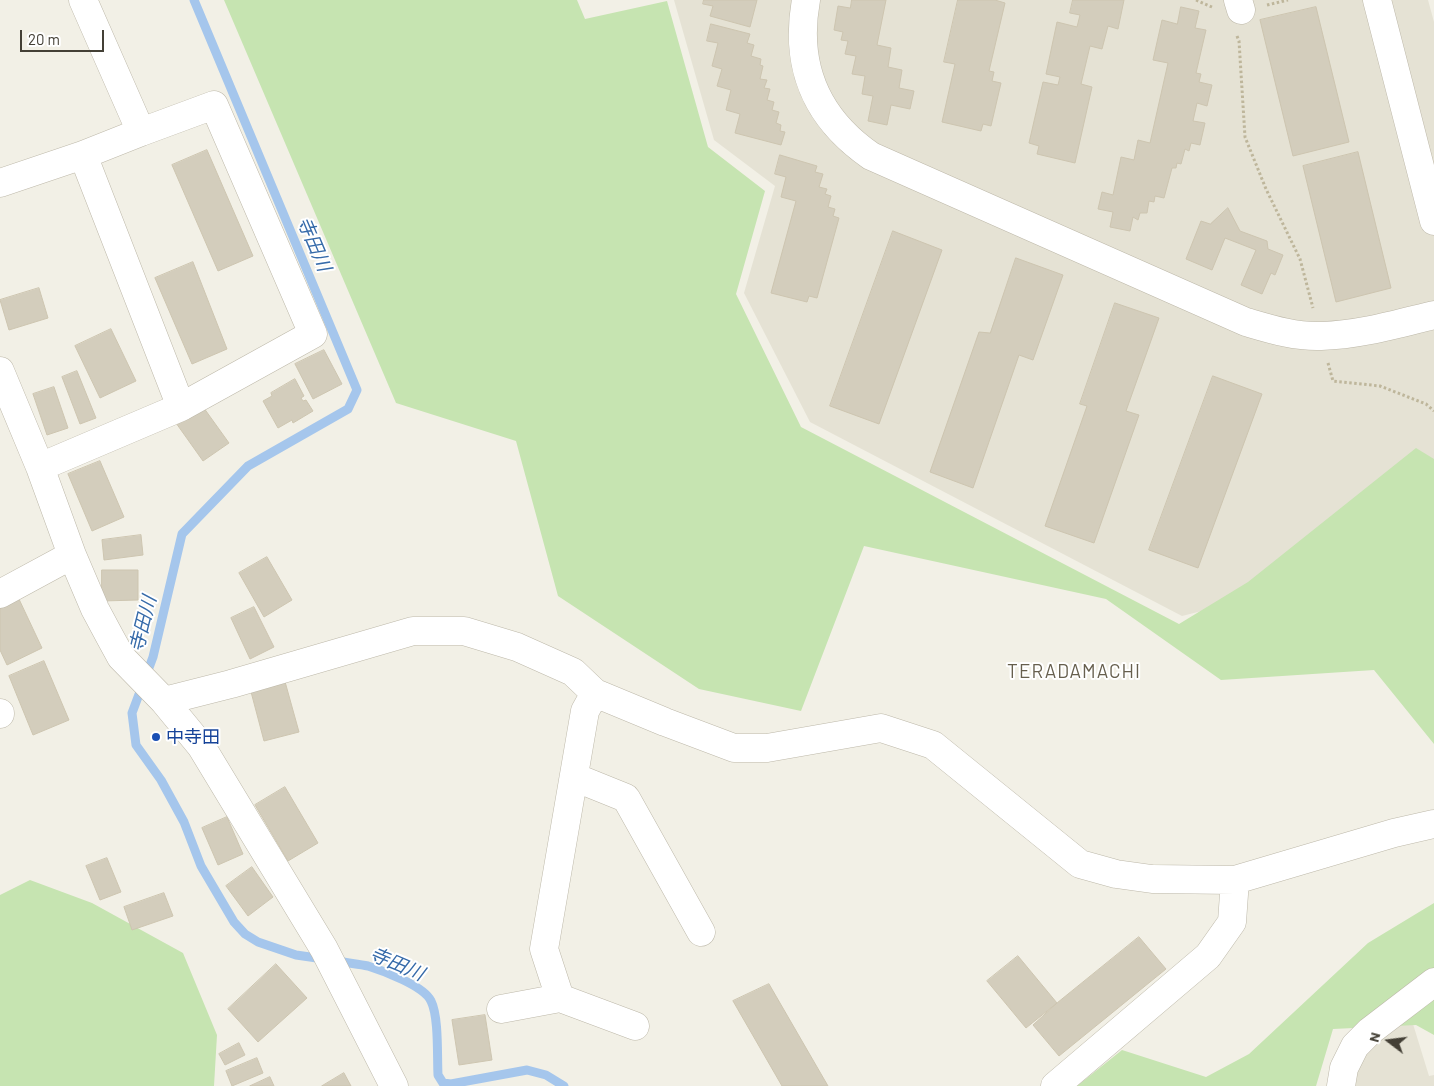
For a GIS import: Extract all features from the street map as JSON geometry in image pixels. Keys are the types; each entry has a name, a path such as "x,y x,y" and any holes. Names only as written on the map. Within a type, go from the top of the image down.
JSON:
{"street":[{"path":"83,0 141,132"},
{"path":"806,0 802,34 805,63 817,99 834,124 852,143 871,156 1246,322 1297,334 1330,335 1373,330 1434,315"},
{"path":"1376,0 1434,221"},
{"path":"0,182 83,155 214,105 312,334 181,407 40,467"},
{"path":"83,155 181,407"},
{"path":"0,371 40,467 72,554 95,609 121,657 201,746 325,952 394,1086"},
{"path":"0,594 72,554"},
{"path":"149,686 231,684 413,632 464,632 517,647 573,672 595,693 734,748 766,748 881,728 933,745 1080,864 1116,874 1152,879 1235,880 1434,824"},
{"path":"560,998 544,949 585,711 595,693"},
{"path":"574,777 626,798 701,932"},
{"path":"1055,1086 1208,956 1232,922 1235,880"},
{"path":"1341,1086 1344,1068 1355,1046 1370,1031 1434,982"},
{"path":"502,1009 560,998 634,1026"}],"path":[{"path":"1238,15 1245,137 1266,189 1300,259 1313,310"},
{"path":"1326,356 1333,380 1380,386 1426,404 1434,411"}],"shaded area":[{"path":"674,0 1428,0 1434,22 1434,552 1182,616 810,422 744,293 775,186 714,140"},
{"path":"1409,1011 1429,1076 1434,1075 1434,1086 1343,1086 1364,1050"}],"green space":[{"path":"224,0 577,0 585,19 667,1 708,147 765,191 736,294 801,427 1179,624 1248,582 1416,448 1434,459 1434,744 1374,670 1221,680 1106,599 864,546 801,711 699,689 558,596 516,441 396,403"},
{"path":"30,880 92,903 183,953 217,1035 214,1086 0,1086 0,895"},
{"path":"1434,903 1434,1035 1416,1025 1333,1029 1316,1086 1077,1086 1122,1050 1206,1077 1249,1054 1368,943"}],"building":[{"path":"704,0 757,0 750,27 710,16 713,6 703,4"},
{"path":"852,0 886,0 877,45 891,48 888,67 902,70 899,88 914,91 910,109 891,105 887,125 868,121 873,96 862,94 865,76 852,74 856,56 845,54 848,41 841,40 843,32 834,30 838,6 850,8"},
{"path":"958,0 995,0 1005,3 989,71 994,72 992,81 1001,83 991,126 983,124 981,131 942,122 955,64 944,62"},
{"path":"1073,0 1124,0 1118,29 1108,26 1102,49 1090,46 1081,84 1092,87 1075,163 1037,154 1039,146 1029,143 1043,82 1058,85 1060,77 1046,74 1057,22 1077,27 1080,15 1070,13"},
{"path":"1181,7 1199,11 1195,28 1206,30 1196,73 1201,74 1199,82 1212,85 1207,106 1197,103 1193,121 1205,123 1200,145 1191,143 1189,151 1185,149 1181,164 1177,163 1176,168 1172,168 1164,198 1155,196 1154,202 1149,201 1147,213 1140,213 1138,220 1133,217 1130,231 1110,227 1113,212 1098,209 1102,192 1113,195 1121,157 1134,160 1138,140 1150,143 1168,63 1153,60 1162,20 1177,24"},
{"path":"1316,7 1349,142 1293,156 1260,20"},
{"path":"711,24 750,34 747,43 754,45 751,56 761,59 760,65 763,66 760,79 767,80 764,88 770,89 767,100 774,102 772,110 779,112 776,123 781,125 780,131 785,132 781,145 735,133 740,114 726,110 731,90 717,86 722,69 712,66 718,43 707,41"},
{"path":"207,150 253,256 218,271 172,165"},
{"path":"1358,152 1391,288 1336,302 1303,166"},
{"path":"780,155 817,166 815,172 823,174 819,187 827,189 825,194 831,196 828,207 835,209 833,216 839,218 817,298 809,296 807,302 771,293 796,201 781,197 786,177 775,174"},
{"path":"1228,208 1240,231 1267,241 1268,249 1283,255 1275,275 1271,273 1262,294 1241,285 1256,250 1225,238 1212,270 1186,259 1201,221 1210,224"},
{"path":"893,231 942,250 879,424 830,406"},
{"path":"1016,258 1063,275 1033,360 1019,355 973,488 930,472 979,332 990,333"},
{"path":"193,262 227,349 192,364 155,278"},
{"path":"39,288 48,318 9,330 0,300"},
{"path":"1115,303 1159,318 1126,411 1139,415 1094,543 1045,526 1087,406 1080,404"},
{"path":"111,329 136,381 100,398 75,346"},
{"path":"324,350 342,384 313,399 295,364"},
{"path":"77,371 96,418 80,424 62,377"},
{"path":"1213,376 1262,394 1198,568 1149,550"},
{"path":"295,379 304,396 301,398 303,401 306,400 313,411 293,423 292,420 278,428 263,401 272,396 271,393"},
{"path":"54,387 68,428 47,435 33,394"},
{"path":"201,404 229,443 203,461 176,423"},
{"path":"100,461 124,517 92,531 68,474"},
{"path":"141,535 143,555 104,560 102,540"},
{"path":"267,557 292,600 264,617 239,573"},
{"path":"102,570 138,570 138,600 102,601"},
{"path":"18,597 42,648 7,665 0,650 0,606"},
{"path":"254,607 274,647 250,659 231,618"},
{"path":"44,661 69,720 33,735 9,676"},
{"path":"284,678 299,732 264,741 250,688"},
{"path":"285,787 318,843 288,861 255,805"},
{"path":"227,817 243,854 218,865 202,828"},
{"path":"107,858 121,892 100,900 86,866"},
{"path":"252,867 273,897 248,916 226,886"},
{"path":"164,893 173,916 132,930 124,907"},
{"path":"1139,937 1166,969 1059,1056 1033,1025 1057,1003"},
{"path":"1018,956 1057,1003 1026,1028 987,981"},
{"path":"276,964 307,998 258,1042 228,1009"},
{"path":"769,984 828,1086 782,1086 733,1001"},
{"path":"485,1015 492,1060 459,1065 452,1020"},
{"path":"239,1043 245,1055 225,1065 219,1054"},
{"path":"257,1058 263,1073 232,1086 226,1071"},
{"path":"344,1073 351,1086 322,1086"},
{"path":"270,1077 274,1086 250,1086"}],"waterway":[{"name":"寺田川","path":"194,0 357,390 348,409 248,466 182,534 153,657 132,713 136,745 161,780 184,822 201,866 234,922 245,934 258,942 296,955 324,959"},
{"name":"寺田川","path":"337,961 368,966 384,971 427,995 434,1008 438,1075 443,1083 451,1084 527,1070 546,1075 564,1086"}],"place":[{"name":"中寺田","path":"156,737"}],"district":[{"name":"TERADAMACHI","path":"1074,672"}]}
